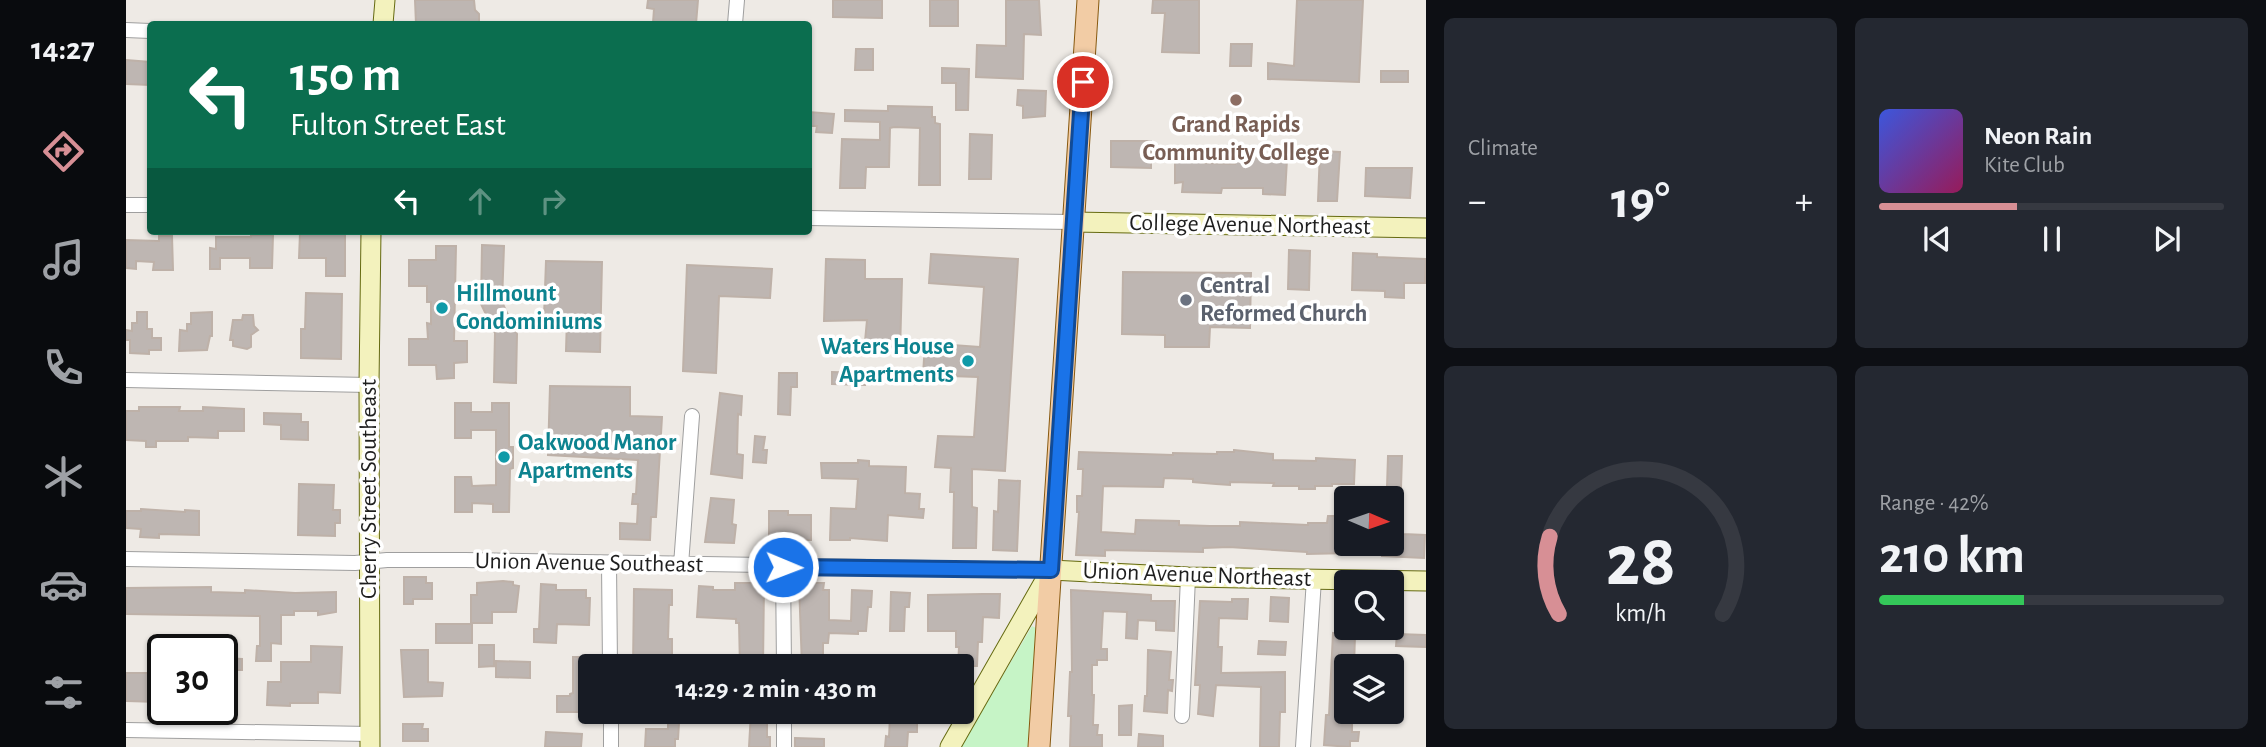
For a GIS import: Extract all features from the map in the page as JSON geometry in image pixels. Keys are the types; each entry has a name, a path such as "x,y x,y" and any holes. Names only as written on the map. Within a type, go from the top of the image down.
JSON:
{"main road":[{"path":"1039,747 1088,0"}],"street":[{"path":"383,21 385,0"},
{"path":"735,21 737,0"},
{"path":"126,30 147,31"},
{"path":"126,205 147,205"},
{"path":"812,218 1073,222"},
{"name":"College Avenue Northeast","path":"1073,222 1426,228"},
{"name":"Cherry Street Southeast","path":"370,741 371,235"},
{"path":"126,380 369,385"},
{"path":"681,565 692,416"},
{"name":"Union Avenue Southeast","path":"126,559 465,560 1051,570"},
{"path":"609,564 610,654"},
{"path":"783,567 783,654"},
{"path":"950,747 1051,570"},
{"name":"Union Avenue Northeast","path":"1051,570 1188,577 1426,581"},
{"path":"1182,716 1188,577"},
{"path":"1303,747 1314,579"},
{"path":"611,724 611,747"},
{"path":"784,724 784,747"},
{"path":"126,730 370,741"}],"green space":[{"path":"1032,626 1036,628 1038,650 1036,691 1032,691 1028,747 961,747"}],"building":[{"path":"415,0 474,0 475,10 479,14 479,21 416,21"},
{"path":"648,0 698,0 696,21 653,21 654,9 647,8"},
{"path":"833,0 882,0 882,18 833,17"},
{"path":"930,0 958,0 958,26 930,26"},
{"path":"1006,0 1039,0 1041,35 1024,34 1023,79 976,77 977,45 1006,46"},
{"path":"1153,0 1199,0 1199,53 1162,52 1165,13 1152,13"},
{"path":"1297,0 1363,0 1359,82 1268,79 1268,63 1294,66"},
{"path":"1231,44 1252,44 1251,66 1230,66"},
{"path":"856,49 873,49 873,70 855,70"},
{"path":"126,60 147,62 147,85 126,84"},
{"path":"942,68 969,69 968,110 956,110 956,83 942,83"},
{"path":"1381,71 1408,71 1408,82 1381,82"},
{"path":"1018,90 1046,91 1045,116 1023,118 1023,106 1017,105"},
{"path":"888,106 932,107 932,117 935,117 935,123 940,124 940,185 919,185 920,128 894,127 890,128 889,167 866,167 865,188 840,188 842,139 880,140 880,122 845,121 845,110 888,111"},
{"path":"812,112 834,114 832,133 816,132 817,126 812,126"},
{"path":"970,134 992,135 991,179 969,179"},
{"path":"1111,141 1151,141 1151,168 1111,167"},
{"path":"1320,151 1340,152 1337,201 1318,201"},
{"path":"1183,152 1203,152 1203,163 1235,164 1235,153 1255,154 1255,158 1287,159 1285,195 1263,194 1263,188 1222,188 1221,193 1182,192 1183,182 1175,183 1175,158 1183,157"},
{"path":"1366,168 1412,168 1410,198 1365,196"},
{"path":"273,235 272,268 250,268 250,258 220,258 220,269 210,269 210,248 216,249 216,237"},
{"path":"300,235 345,235 345,276 326,276 326,258 299,258"},
{"path":"159,236 172,236 173,270 153,270 154,262 136,261 136,269 126,268 126,240 159,241"},
{"path":"482,245 504,246 502,302 517,334 516,383 494,382 495,333 481,304"},
{"name":"Hillmount Condominiums","path":"436,246 456,246 454,341 467,341 467,362 454,363 454,378 437,379 436,365 409,365 409,339 428,339 427,323 431,324 431,302 427,302 427,286 409,286 409,260 436,260"},
{"path":"1289,250 1310,251 1309,290 1288,289"},
{"path":"1353,253 1426,259 1425,283 1404,283 1404,298 1385,297 1385,291 1352,290"},
{"name":"Waters House Apartments","path":"931,254 1018,259 1005,471 972,469 972,507 977,508 976,548 953,548 954,492 950,492 951,468 935,467 938,436 974,437 978,377 923,375 925,343 980,347 984,287 929,283"},
{"path":"826,259 865,260 865,279 902,279 900,352 864,352 867,320 824,321"},
{"path":"546,261 602,262 600,352 566,351 567,318 544,317"},
{"path":"687,265 772,269 770,298 719,296 716,373 683,371"},
{"name":"Central Reformed Church","path":"1123,272 1251,273 1250,328 1210,327 1209,347 1165,347 1165,335 1122,334"},
{"path":"306,293 342,294 341,359 301,358 301,329 305,329"},
{"path":"137,312 147,312 147,329 152,329 152,338 161,338 161,350 149,350 149,354 130,353 130,340 126,340 126,330 132,331 132,323 137,323"},
{"path":"212,312 212,336 207,350 179,351 180,330 187,331 187,324 191,324 191,313"},
{"path":"243,315 253,315 254,326 258,330 251,335 251,347 247,349 233,346 233,340 230,340 233,320 242,320"},
{"path":"832,372 865,373 865,385 832,384"},
{"path":"779,373 797,373 797,387 791,387 790,415 778,414"},
{"path":"550,386 630,387 630,416 662,417 656,517 651,517 650,540 620,539 620,523 637,524 638,504 632,504 633,494 636,494 638,460 548,455"},
{"path":"720,393 742,396 741,415 738,414 737,454 743,455 742,478 711,474"},
{"name":"Oakwood Manor Apartments","path":"455,403 471,403 471,412 492,412 492,403 509,403 509,447 513,447 513,468 510,469 509,512 493,512 493,504 472,503 472,512 455,512 455,477 471,477 472,486 496,485 496,430 471,430 471,438 455,438"},
{"path":"139,407 180,407 179,411 203,411 203,407 244,409 244,431 218,431 218,438 188,437 188,441 156,441 156,447 146,447 146,441 126,440 126,411 139,411"},
{"path":"264,413 301,414 301,422 308,422 308,440 281,439 281,425 264,424"},
{"path":"755,436 765,437 763,450 767,450 766,463 753,462"},
{"path":"1079,452 1173,455 1234,452 1273,454 1273,460 1355,460 1354,484 1299,489 1299,486 1273,486 1274,483 1230,482 1230,485 1164,478 1163,487 1103,486 1101,532 1135,534 1136,520 1179,521 1179,525 1210,526 1240,526 1240,522 1308,525 1327,523 1328,516 1334,516 1334,553 1307,554 1229,547 1203,548 1203,552 1105,550 1105,556 1076,555 1079,512 1077,496 1082,496 1083,469 1078,469"},
{"path":"1388,456 1402,456 1401,486 1387,486"},
{"path":"858,460 869,461 869,466 906,467 905,493 920,494 919,509 924,509 923,518 888,515 887,541 850,538 830,540 831,508 856,509 858,479 822,478 821,463 858,463"},
{"path":"999,480 1020,481 1017,551 993,550 994,511 998,512"},
{"path":"299,484 334,485 333,510 340,510 340,523 335,523 335,536 298,535"},
{"path":"711,498 734,500 734,543 705,542"},
{"path":"126,511 199,511 199,535 159,534 159,538 140,537 141,529 126,528"},
{"path":"769,511 788,511 788,515 811,515 811,540 769,540"},
{"path":"1404,534 1425,535 1424,558 1382,556 1404,556"},
{"path":"404,577 426,577 426,583 432,583 432,599 413,599 413,604 404,604"},
{"path":"503,581 519,586 516,612 492,612 492,623 471,623 471,595 477,595 477,583"},
{"path":"735,583 764,583 763,654 740,654 739,623 736,623 736,619 697,617 699,586 713,587 713,590 735,590"},
{"path":"799,583 824,583 823,590 829,590 829,620 851,621 852,590 872,591 866,631 858,631 858,634 829,633 828,643 823,643 823,654 802,654"},
{"path":"541,584 556,585 556,590 586,590 586,598 590,598 589,625 557,624 556,643 534,642 534,629 539,629"},
{"path":"211,587 211,592 336,592 336,612 318,615 318,611 294,611 294,615 281,615 281,644 271,643 271,661 256,661 257,646 260,646 260,616 126,614 126,588"},
{"path":"634,589 672,590 668,639 672,639 672,654 633,654"},
{"path":"1071,590 1151,595 1151,601 1175,601 1174,631 1156,630 1156,621 1138,620 1137,639 1126,638 1127,612 1103,611 1101,649 1107,649 1107,660 1097,660 1097,665 1092,665 1093,725 1098,725 1097,735 1102,735 1102,747 1070,747 1071,716 1068,716 1072,672"},
{"path":"891,592 910,593 909,607 905,607 904,631 890,631"},
{"path":"1000,594 999,618 983,617 977,666 974,666 974,654 959,654 956,631 928,631 928,595"},
{"path":"1271,597 1289,598 1288,622 1270,621"},
{"path":"1232,599 1248,599 1247,619 1219,618 1221,673 1285,672 1285,712 1280,712 1279,747 1260,747 1261,687 1216,685 1213,716 1198,714 1200,685 1195,685 1200,601 1232,602"},
{"path":"436,624 472,624 472,643 436,643"},
{"path":"1333,633 1334,640 1355,640 1354,654 1334,654 1334,724 1352,724 1352,732 1359,732 1358,741 1350,741 1350,747 1324,745 1326,715 1329,715"},
{"path":"1404,634 1426,635 1426,647 1396,646 1396,640 1404,640"},
{"path":"1259,641 1286,642 1285,655 1258,654"},
{"path":"479,645 494,645 494,666 479,667"},
{"path":"311,646 342,647 340,693 318,692 318,703 267,705 268,682 281,682 281,662 311,662"},
{"path":"401,650 428,650 428,682 443,683 442,696 404,697"},
{"path":"1148,650 1171,652 1169,680 1173,680 1172,691 1168,690 1167,713 1144,711"},
{"path":"573,657 578,657 578,712 557,712 557,696 570,696 573,693"},
{"path":"238,659 242,659 242,670 238,670"},
{"path":"496,661 530,662 530,678 496,677"},
{"path":"126,673 147,673 147,702 126,701"},
{"path":"1132,705 1131,735 1119,735 1119,706"},
{"path":"403,724 423,724 422,729 428,729 428,741 403,741"},
{"path":"668,724 679,724 675,747 645,747 646,729 668,729"},
{"path":"750,724 767,724 770,747 749,747"},
{"path":"890,724 917,724 917,732 908,732 907,747 885,747 886,736 889,737"},
{"path":"546,732 582,734 581,747 545,747"},
{"path":"1139,734 1163,736 1163,747 1138,747"},
{"path":"795,738 824,739 824,747 795,747"}],"place":[{"name":"Grand Rapids Community College","path":"1236,100"},
{"name":"Central Reformed Church","path":"1186,300"},
{"name":"Hillmount Condominiums","path":"442,308"},
{"name":"Waters House Apartments","path":"968,361"},
{"name":"Oakwood Manor Apartments","path":"504,457"}],"route":[{"path":"783,567 1051,570 1083,82"}]}
